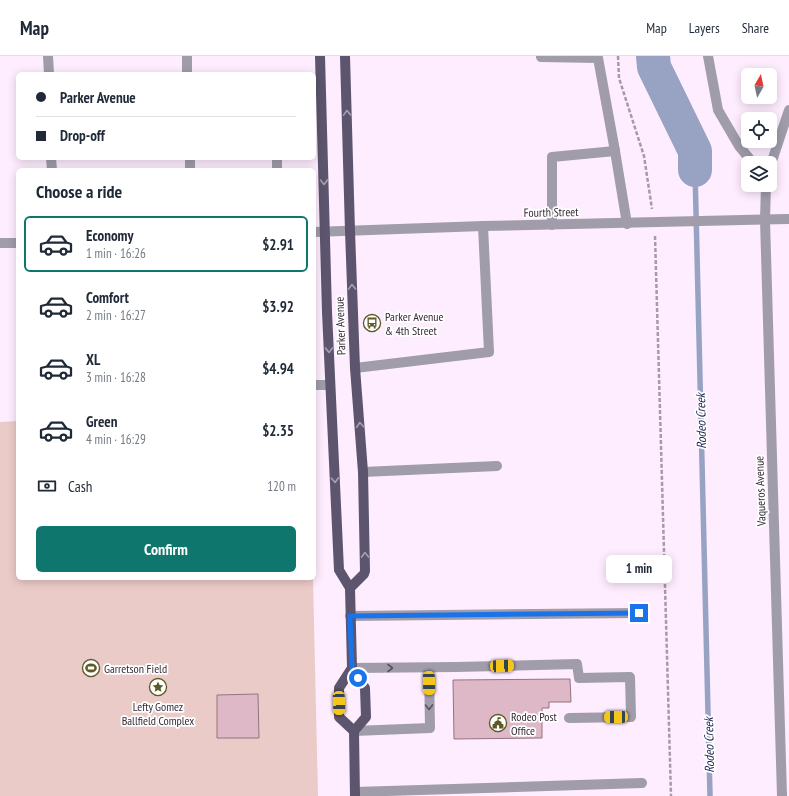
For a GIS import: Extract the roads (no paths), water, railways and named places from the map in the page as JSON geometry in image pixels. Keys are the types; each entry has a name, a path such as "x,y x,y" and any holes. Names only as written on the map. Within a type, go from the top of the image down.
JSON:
{"main road":[{"name":"Parker Avenue","path":"320,56 318,124 319,232 330,384 339,570 350,588 364,574 365,570 364,472 355,368 345,56"},
{"path":"350,588 352,668 365,688 366,717 354,731 355,794"},
{"path":"352,668 339,688 339,717 354,731"}],"street":[{"path":"48,56 49,72"},
{"path":"187,56 187,72"},
{"path":"708,56 718,110 739,146 747,156"},
{"path":"542,57 598,58 627,224"},
{"path":"774,156 789,110"},
{"path":"552,225 552,156 615,151"},
{"name":"Vaqueros Avenue","path":"766,192 765,220 782,796"},
{"name":"Fourth Street","path":"319,232 484,226 627,224 789,219"},
{"path":"355,368 489,352 484,226"},
{"path":"0,243 16,243"},
{"path":"316,385 330,384"},
{"path":"364,472 497,466"},
{"path":"350,616 639,613"},
{"path":"352,668 429,668 577,664 579,678 630,677 631,716 569,718"},
{"path":"354,731 430,728 429,668"},
{"path":"355,794 642,783"}],"waterway":[{"name":"Rodeo Creek","path":"653,56 654,67 695,151 695,170"},
{"name":"Rodeo Creek","path":"695,170 710,796"}],"place":[{"name":"Parker Avenue & 4th Street","path":"372,323"},
{"name":"Garretson Field","path":"91,668"},
{"name":"Lefty Gomez Ballfield Complex","path":"158,687"},
{"name":"Rodeo Post Office","path":"498,723"}]}
